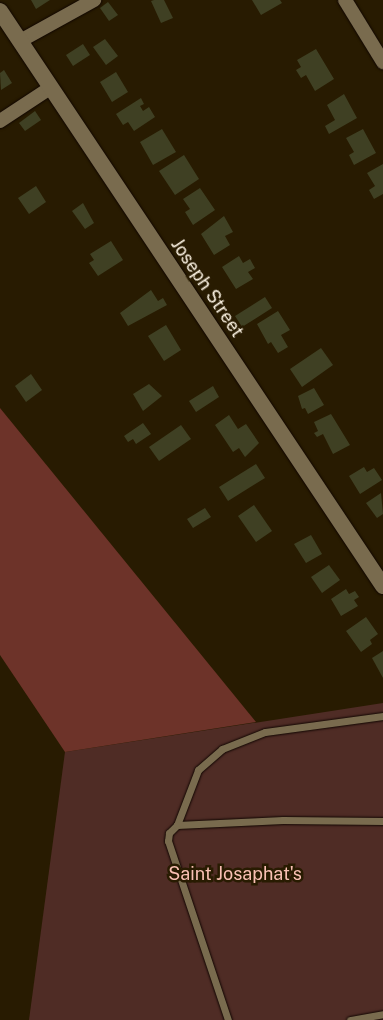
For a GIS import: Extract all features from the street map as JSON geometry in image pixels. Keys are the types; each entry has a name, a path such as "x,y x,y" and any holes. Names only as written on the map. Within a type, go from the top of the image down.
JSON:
{"street":[{"path":"20,41 94,0"},
{"path":"345,0 383,62"},
{"name":"Joseph Street","path":"0,11 383,586"},
{"path":"0,121 50,88"}],"lane":[{"path":"228,1020 168,841 169,833 177,825 198,770 222,749 265,732 383,716"},
{"path":"177,825 283,820 383,821"},
{"path":"350,1020 383,1014"}],"green space":[{"name":"Saint Josaphat's","path":"383,703 383,1020 29,1020 65,752"}],"shaded area":[{"path":"0,408 256,722 65,752 0,655"}],"building":[{"path":"31,0 50,0 36,9"},
{"path":"164,0 173,18 161,23 151,1"},
{"path":"252,0 280,0 282,3 261,15"},
{"path":"108,2 118,15 109,21 100,8"},
{"path":"105,39 118,56 106,65 93,47"},
{"path":"83,44 90,55 73,66 66,55"},
{"path":"316,49 334,79 315,91 306,75 301,78 296,70 301,67 297,60"},
{"path":"4,70 12,83 1,90 0,73"},
{"path":"116,72 128,92 112,102 100,82"},
{"path":"344,94 357,118 329,134 325,126 335,120 327,105"},
{"path":"141,98 144,104 140,106 143,111 149,107 155,117 134,131 128,122 123,125 116,114"},
{"path":"35,111 41,120 25,131 19,123"},
{"path":"162,129 176,152 153,165 140,142"},
{"path":"363,129 376,153 354,165 349,155 354,152 346,138"},
{"path":"184,155 199,179 175,195 159,171"},
{"path":"383,164 383,194 374,199 369,190 375,186 367,173"},
{"path":"36,186 46,202 29,214 18,198"},
{"path":"200,188 215,210 193,225 185,212 190,209 183,199"},
{"path":"83,203 94,223 85,229 72,211"},
{"path":"224,216 233,232 225,236 230,245 214,255 201,234"},
{"path":"111,241 123,260 98,276 89,263 94,260 90,254"},
{"path":"239,256 243,263 250,259 255,268 248,272 253,279 236,289 222,267"},
{"path":"151,290 158,301 163,298 167,305 128,326 120,313"},
{"path":"265,297 272,308 242,327 235,316"},
{"path":"278,311 290,330 281,335 288,347 278,353 271,342 268,344 257,324"},
{"path":"166,325 181,350 164,361 148,336"},
{"path":"321,348 333,365 302,387 290,369"},
{"path":"31,374 42,390 26,402 15,386"},
{"path":"149,384 162,396 143,411 133,394"},
{"path":"213,386 219,397 196,412 189,401"},
{"path":"314,388 324,405 308,414 305,408 302,409 298,396"},
{"path":"331,414 350,445 333,454 323,434 317,437 314,433 318,431 314,422"},
{"path":"229,415 238,429 246,424 259,443 245,457 239,448 233,452 215,425"},
{"path":"143,423 151,434 136,444 133,439 128,442 124,436"},
{"path":"181,425 191,439 159,461 149,447"},
{"path":"256,464 265,478 228,501 219,487"},
{"path":"364,467 367,472 374,468 382,480 360,494 349,476"},
{"path":"381,493 383,514 377,518 366,503"},
{"path":"254,505 272,531 256,542 238,516"},
{"path":"205,508 211,517 193,528 187,519"},
{"path":"311,535 322,554 306,563 294,544"},
{"path":"329,565 340,580 322,593 311,577"},
{"path":"346,589 349,594 355,591 359,597 354,600 358,606 341,616 331,599"},
{"path":"366,617 378,634 370,640 372,644 361,652 346,631"},
{"path":"383,651 383,678 372,658"}]}
